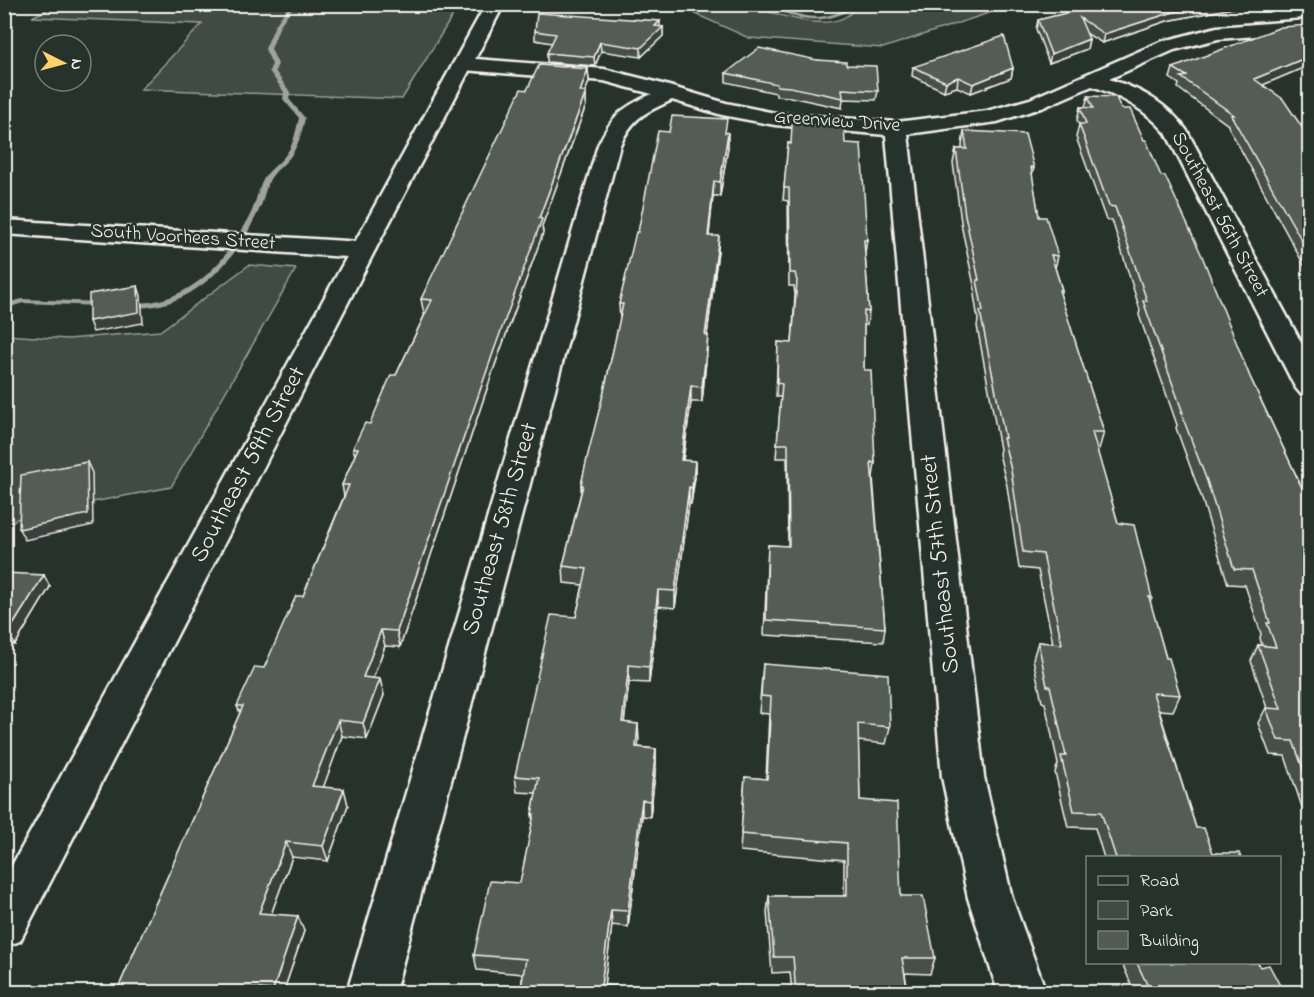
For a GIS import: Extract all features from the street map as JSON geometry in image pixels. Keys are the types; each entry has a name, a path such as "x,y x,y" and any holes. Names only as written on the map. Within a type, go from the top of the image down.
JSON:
{"street":[{"name":"Southeast 59th Street","path":"4,926 495,4"},
{"name":"Greenview Drive","path":"463,64 604,75 722,109 775,119 896,129 988,117 1037,103 1167,46 1217,33 1310,26"},
{"name":"Southeast 56th Street","path":"1093,80 1132,93 1159,111 1176,131 1310,387"},
{"name":"Southeast 58th Street","path":"371,993 609,145 620,123 639,108 669,94"},
{"name":"Southeast 57th Street","path":"896,129 963,777 990,898 1022,993"},
{"name":"South Voorhees Street","path":"4,227 362,250"}],"green space":[{"path":"459,4 402,99 141,89 202,24 32,17 57,5"},
{"path":"743,4 790,18 822,22 836,21 848,15 857,5 1013,5 883,48 749,38 691,12 687,5"},
{"path":"249,265 296,269 171,487 25,515 5,525 5,335 68,339 160,331"}],"building":[{"path":"1091,4 1211,4 1170,13 1104,34 1080,18 1089,39 1051,54 1038,20"},
{"path":"537,13 660,21 655,26 663,27 641,48 600,42 594,57 547,53 556,34 535,31"},
{"path":"1310,25 1310,56 1254,79 1283,99 1310,139 1310,255 1231,115 1234,115 1181,77 1187,76 1173,68 1281,27"},
{"path":"1004,36 1013,68 973,84 958,77 946,82 913,67"},
{"path":"759,48 817,60 846,62 846,65 876,66 878,91 842,89 843,98 777,86 777,84 726,73"},
{"path":"539,65 588,69 580,92 586,92 539,218 542,219 397,631 381,630 363,677 380,679 363,723 338,720 312,786 344,789 323,846 286,842 259,913 298,916 273,990 246,988 244,993 116,993 243,706 237,706 255,667 264,668 296,596 303,596 349,485 342,485 358,448 353,448 365,423 370,424 391,375 396,375 432,300 421,299 521,89 527,90"},
{"path":"1088,96 1116,97 1121,109 1130,109 1161,176 1165,176 1202,256 1250,377 1310,505 1310,788 1293,741 1278,740 1266,708 1281,709 1258,645 1276,647 1267,623 1270,623 1252,570 1234,569 1207,481 1143,301 1147,301 1115,207 1109,206 1079,124 1086,124 1080,107 1093,108"},
{"path":"672,116 727,119 725,133 728,133 720,182 714,181 708,236 719,236 705,335 708,335 702,387 691,386 681,460 695,461 692,488 689,487 675,591 658,590 649,667 629,665 622,722 638,724 636,747 656,749 650,801 642,800 628,911 611,910 601,985 623,987 622,993 520,993 526,959 474,955 490,881 520,883 539,778 515,776 551,615 576,617 587,569 563,566 605,387 623,304 619,304 636,232 638,232 658,131 669,132"},
{"path":"792,124 844,126 845,143 861,144 869,312 864,311 864,370 871,370 875,463 871,462 885,628 766,620 768,545 789,546 788,444 777,444 782,384 777,383 778,342 792,343 797,281 795,273 790,273 789,188 784,188"},
{"path":"964,131 1025,134 1034,168 1031,167 1039,217 1046,217 1058,256 1051,255 1062,290 1059,290 1104,432 1092,432 1118,523 1134,525 1152,598 1149,597 1166,658 1169,658 1180,695 1153,693 1196,828 1204,828 1213,853 1239,853 1240,856 1115,856 1101,812 1074,811 1061,756 1066,756 1038,642 1062,644 1043,554 1023,552 1011,470 980,311 983,311 977,280 979,280 965,215 956,149 967,149"},
{"path":"138,286 139,312 89,321 89,294"},
{"path":"87,462 88,514 19,529 21,475"},
{"path":"4,573 44,575 8,633 4,633"},
{"path":"763,664 888,674 890,727 858,724 860,800 897,803 901,896 923,896 935,958 902,958 908,993 796,993 793,957 774,957 769,896 847,896 847,843 741,834 745,777 767,779 771,697 761,696"},
{"path":"1137,964 1258,964 1260,967 1269,965 1284,993 1151,993"}],"waterway":[{"path":"132,305 153,304 173,299 191,290 222,264 246,230 268,177 292,149 302,118 286,99 287,92 272,71 275,64 268,49 277,25 293,4"},
{"path":"768,4 797,16 817,19 837,15 847,10 848,4"},
{"path":"4,307 22,301 100,304"}]}
